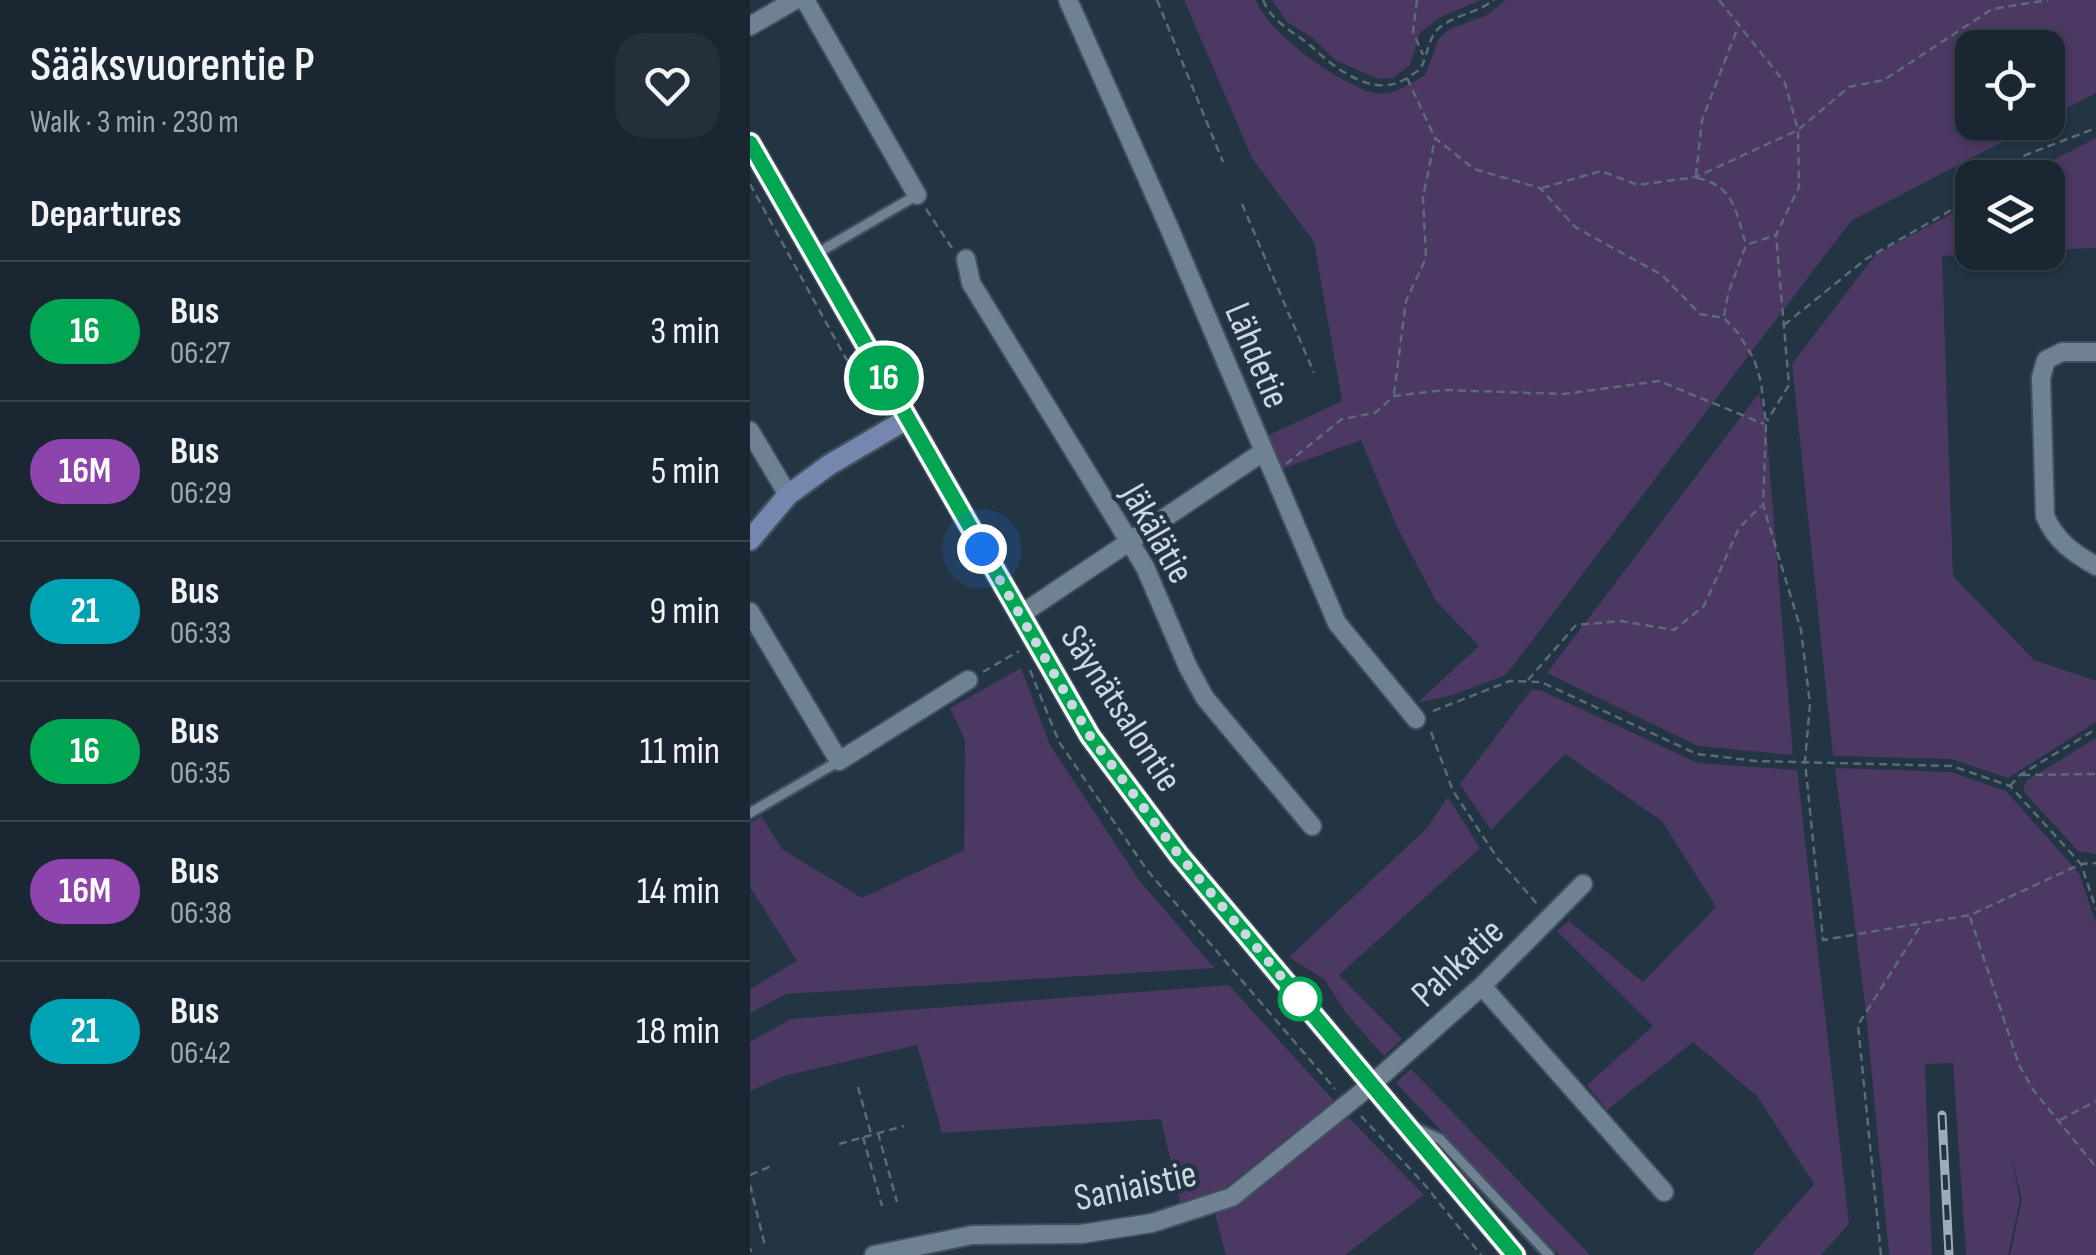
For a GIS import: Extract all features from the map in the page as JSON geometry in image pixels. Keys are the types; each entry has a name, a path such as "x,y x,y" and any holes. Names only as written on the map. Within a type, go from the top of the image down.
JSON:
{"main road":[{"name":"Säynätsalontie","path":"750,143 1090,736 1179,855 1515,1255"},
{"path":"750,540 788,496 829,465 907,418"}],"street":[{"path":"750,26 796,0 918,195"},
{"name":"Lähdetie","path":"1068,0 1172,234 1336,623 1416,719"},
{"name":"Jäkälätie","path":"966,259 971,283 1145,567 1205,698 1312,826"},
{"path":"2096,352 2062,352 2046,360 2041,378 2045,516 2052,532 2075,554 2096,566"},
{"path":"750,430 788,496"},
{"path":"1020,614 1128,543 1267,461"},
{"path":"750,612 840,761 968,680"},
{"name":"Pahkatie","path":"1372,1084 1482,986 1583,884"},
{"path":"1482,986 1664,1192"},
{"name":"Saniaistie","path":"874,1255 972,1235 1081,1234 1152,1223 1232,1197 1372,1084"}],"lane":[{"path":"814,255 918,195"},
{"path":"750,813 840,761"},
{"path":"1404,1122 1440,1139 1549,1255"}],"path":[{"path":"1157,0 1223,162"},
{"path":"1262,0 1282,28 1307,43 1332,66 1379,87 1394,86 1419,70 1430,38 1443,24 1482,9 1494,0"},
{"path":"1417,0 1413,32 1424,56"},
{"path":"1718,0 1785,84 1798,130 1798,188 1776,235 1789,385 1766,424"},
{"path":"1696,178 1798,130 1848,87 1884,80 1992,10 2048,0"},
{"path":"1696,178 1702,120 1738,26"},
{"path":"1407,78 1435,138 1474,169 1540,188 1601,171 1638,185 1696,178 1714,181 1731,196 1746,245 1728,294 1724,318"},
{"path":"2021,160 2096,128"},
{"path":"1394,396 1406,301 1426,258 1422,196 1435,138"},
{"path":"1540,188 1575,227 1662,275 1700,314 1724,318 1754,359 1766,424 1762,505 1801,630 1810,704 1805,761 1823,940 1970,915 2082,864 2096,862"},
{"path":"918,195 949,246 966,259"},
{"path":"1242,204 1314,373"},
{"path":"1782,327 1866,258 1955,208"},
{"path":"1746,245 1776,235"},
{"path":"1267,461 1287,464 1332,426 1351,416 1375,413 1394,396 1444,390 1564,394 1659,381 1766,424"},
{"path":"1527,681 1576,625 1621,622 1674,630 1704,606 1739,528 1762,505"},
{"path":"968,680 1022,649"},
{"path":"1550,918 1498,859 1453,791 1430,730 1416,719 1510,681 1541,682 1697,754 1756,761 1952,766 2010,786 2082,864 2096,909"},
{"path":"2010,786 2020,775 2096,730"},
{"path":"2020,775 2096,774"},
{"path":"1970,915 2018,1065 2096,1166"},
{"path":"1881,1255 1858,1025 1922,924"},
{"path":"858,1087 872,1135"},
{"path":"2058,1120 2096,1102"},
{"path":"839,1144 904,1126"},
{"path":"878,1134 897,1202"},
{"path":"864,1137 882,1206"},
{"path":"750,1175 774,1166"},
{"path":"750,1185 765,1246"}],"shaded area":[{"path":"1184,0 1256,0 1274,27 1307,56 1362,89 1390,93 1426,74 1438,40 1448,30 1487,15 1506,0 2096,0 2096,93 2065,109 2065,30 1955,30 1955,140 2006,140 1968,160 1955,160 1955,167 1851,221 1506,675 1453,695 1417,703 1479,646 1436,601 1397,527 1361,440 1282,469 1267,436 1342,401 1314,242 1252,158"},
{"path":"1272,0 1480,0 1439,18 1420,33 1410,65 1393,78 1378,79 1335,60 1313,38 1287,22"},
{"path":"2096,138 2096,248 2065,249 2065,160 2054,160"},
{"path":"1955,212 1955,255 1942,256 1953,576 2034,660 2096,681 2096,722 2008,778 1952,759 1833,756 1792,364 1876,254"},
{"path":"1759,393 1766,424 1793,755 1698,746 1547,673"},
{"path":"1021,668 1050,745 1139,880 1214,968 786,994 750,1013 750,989 797,961 750,887 750,823 761,816 782,849 862,898 964,850 965,740 950,708"},
{"path":"1531,690 1540,690 1698,763 1797,770 1849,1224 1821,1255 1752,1255 1814,1184 1757,1096 1693,1042 1607,1110 1587,1085 1653,1026 1557,931 1569,921 1643,982 1716,907 1662,821 1565,754 1491,830 1460,784"},
{"path":"2096,738 2096,854 2078,851 2023,791 2026,781"},
{"path":"1835,768 1951,772 2006,791 2079,873 2096,923 2096,1255 2010,1255 2022,1199 2011,1155 2020,1200 2008,1255 1966,1255 1953,1063 1925,1064 1932,1255 1889,1255 1866,1013"},
{"path":"1448,797 1480,848 1339,975 1402,1039 1384,1056 1346,1013 1324,979 1289,957 1426,829"},
{"path":"1229,985 1334,1101 1225,1188 1181,1206 1161,1119 942,1133 917,1045 784,1076 750,1091 750,1042 791,1019"},
{"path":"1411,1069 1590,1255 1559,1255 1396,1083"},
{"path":"1344,1113 1424,1195 1345,1255 1226,1255 1215,1214 1235,1204"}],"railway":[{"path":"1942,1115 1949,1255"}],"bus line":[{"name":"16","path":"750,143 1090,736 1179,855 1515,1255"}],"route":[{"path":"982,549 1090,736 1179,855 1300,999"}]}
